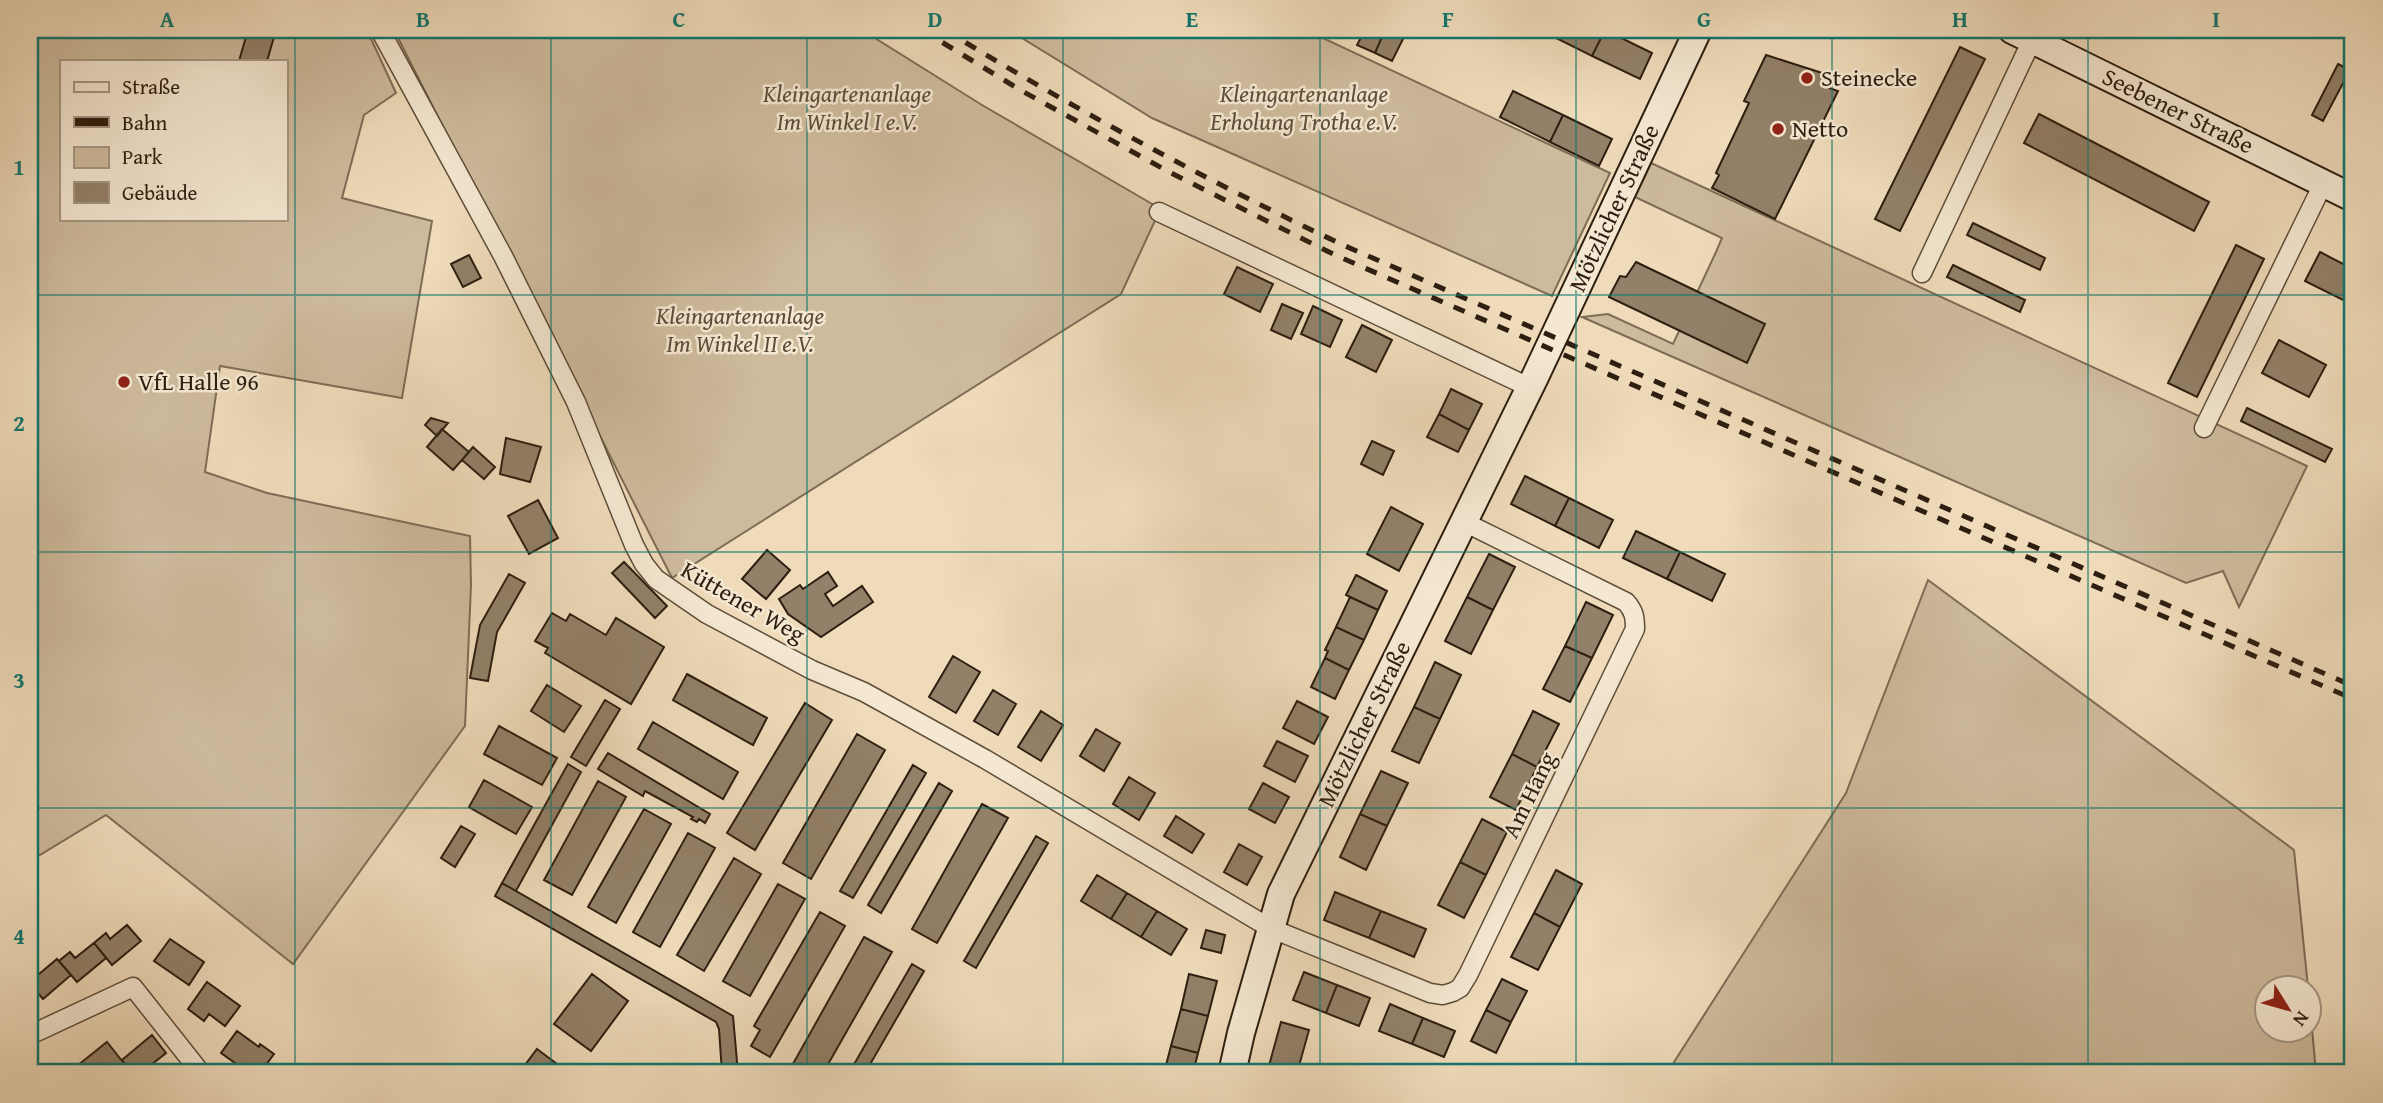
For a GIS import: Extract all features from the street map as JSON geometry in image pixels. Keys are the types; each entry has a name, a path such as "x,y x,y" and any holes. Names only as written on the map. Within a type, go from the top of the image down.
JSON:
{"street":[{"name":"Küttener Weg","path":"380,30 503,257 564,378 643,565 656,579 707,614 812,670 864,692 1270,928"},
{"name":"Mötzlicher Straße","path":"1232,1073 1281,894 1529,387 1698,30"},
{"name":"Seebener Straße","path":"1922,273 2022,35 2353,198"},
{"path":"2204,429 2323,184"},
{"path":"1159,212 1529,387"},
{"name":"Am Hang","path":"1270,928 1430,993 1443,995 1460,988 1548,814 1635,629 1635,617 1626,602 1462,521"},
{"path":"30,1035 133,987 201,1073"}],"green space":[{"path":"30,30 367,30 396,93 364,115 342,198 432,221 402,398 220,366 205,472 267,493 470,536 471,585 465,726 293,964 106,815 30,861"},
{"name":"Kleingartenanlage Im Winkel II e.V.","path":"394,30 862,30 982,105 1159,208 1159,212 1121,294 672,578"},
{"name":"Kleingartenanlage Erholung Trotha e.V.","path":"1009,30 1306,30 1610,173 1552,296 1152,118"},
{"path":"1651,163 2307,466 2239,607 2223,571 2186,583 1582,317 1608,314 1673,344 1716,252 1722,238 1635,197"},
{"path":"1928,580 2294,850 2307,974 2254,974 2254,1044 2313,1044 2316,1073 1667,1073 1846,793"}],"building":[{"path":"248,30 276,30 267,60 239,60"},
{"path":"1365,30 1385,30 1375,53 1357,45"},
{"path":"1385,30 1403,39 1392,61 1375,53"},
{"path":"1550,30 1605,30 1592,56 1548,34"},
{"path":"1605,30 1652,53 1640,79 1592,56"},
{"path":"1960,47 1985,59 1900,231 1875,219"},
{"name":"Netto","path":"1766,55 1835,77 1829,88 1838,91 1775,219 1712,188 1719,175 1716,173 1749,103 1744,101"},
{"path":"2338,64 2350,70 2323,121 2312,115"},
{"path":"1513,91 1563,115 1550,142 1500,117"},
{"path":"2039,114 2209,202 2194,231 2024,143"},
{"path":"1563,115 1612,139 1599,166 1550,142"},
{"path":"1973,223 2045,258 2040,270 1967,235"},
{"path":"2236,245 2264,259 2197,397 2168,383"},
{"path":"2320,252 2353,269 2353,305 2305,281"},
{"path":"469,255 481,278 463,287 451,264"},
{"path":"1636,262 1765,324 1747,363 1609,297 1620,276 1626,277"},
{"path":"1953,265 2025,300 2020,312 1947,277"},
{"path":"1237,267 1273,284 1260,312 1224,294"},
{"path":"1282,304 1303,313 1291,339 1271,330"},
{"path":"1313,306 1342,320 1330,347 1301,334"},
{"path":"1362,325 1392,340 1376,372 1346,357"},
{"path":"2279,340 2326,365 2309,397 2262,373"},
{"path":"1451,389 1482,404 1469,430 1439,414"},
{"path":"2247,408 2332,449 2325,462 2241,421"},
{"path":"1439,414 1469,430 1458,452 1427,437"},
{"path":"431,418 448,423 437,436 425,425"},
{"path":"442,429 469,452 453,470 427,447"},
{"path":"506,438 541,447 530,482 500,474"},
{"path":"1372,441 1394,451 1383,475 1361,464"},
{"path":"473,447 495,467 484,479 462,460"},
{"path":"1525,476 1569,498 1555,526 1511,504"},
{"path":"1569,498 1613,520 1599,548 1555,526"},
{"path":"538,500 558,538 529,554 508,516"},
{"path":"1391,507 1423,524 1399,571 1367,554"},
{"path":"1636,531 1680,552 1667,579 1623,558"},
{"path":"767,550 790,570 766,599 742,579"},
{"path":"1680,552 1725,574 1712,601 1667,579"},
{"path":"1489,554 1515,567 1493,610 1467,597"},
{"path":"624,562 667,606 655,618 612,573"},
{"path":"828,572 837,586 825,594 833,606 862,586 873,602 821,637 788,614 779,599 800,585 803,589"},
{"path":"509,574 525,583 497,632 488,681 470,678 480,625"},
{"path":"1356,575 1387,591 1378,610 1346,595"},
{"path":"1350,597 1378,610 1364,640 1336,627"},
{"path":"1467,597 1493,610 1471,654 1445,641"},
{"path":"1586,602 1613,615 1592,658 1565,646"},
{"path":"552,613 566,621 570,614 606,635 616,618 664,647 631,704 545,653 548,648 535,641"},
{"path":"1336,627 1364,640 1349,670 1325,658 1328,651 1325,650"},
{"path":"1565,646 1592,658 1570,702 1543,689"},
{"path":"953,656 980,672 956,713 929,697"},
{"path":"1325,658 1349,670 1335,699 1311,687"},
{"path":"1435,662 1461,675 1440,719 1414,707"},
{"path":"687,674 767,718 753,745 673,700"},
{"path":"547,685 581,706 564,732 531,711"},
{"path":"993,690 1016,704 998,735 974,721"},
{"path":"605,700 620,709 586,766 571,757"},
{"path":"1297,701 1328,717 1314,744 1283,728"},
{"path":"805,703 832,720 755,850 727,833"},
{"path":"1414,707 1440,719 1419,763 1392,751"},
{"path":"1041,711 1063,725 1041,761 1018,747"},
{"path":"1533,711 1559,724 1537,767 1512,754"},
{"path":"653,722 738,772 723,799 638,749"},
{"path":"499,726 557,758 542,785 484,754"},
{"path":"1096,729 1120,743 1104,771 1080,756"},
{"path":"857,734 885,750 811,879 783,863"},
{"path":"1277,741 1308,756 1295,782 1264,766"},
{"path":"608,753 710,814 705,823 699,819 697,822 691,819 693,817 645,791 643,796 598,769"},
{"path":"1512,754 1537,767 1516,810 1490,797"},
{"path":"568,764 581,772 516,891 502,883"},
{"path":"913,765 926,773 853,898 840,891"},
{"path":"1381,771 1408,783 1387,826 1360,814"},
{"path":"1129,777 1155,793 1139,820 1113,804"},
{"path":"484,780 532,807 516,834 469,807"},
{"path":"598,781 626,797 572,895 544,880"},
{"path":"939,783 952,791 881,913 868,905"},
{"path":"1263,783 1289,797 1275,823 1249,809"},
{"path":"982,804 1008,818 937,943 912,929"},
{"path":"644,809 671,824 616,923 588,907"},
{"path":"1360,814 1387,826 1366,870 1340,857"},
{"path":"1176,816 1204,834 1192,853 1164,836"},
{"path":"1482,819 1507,832 1486,875 1460,862"},
{"path":"461,826 475,834 455,867 441,858"},
{"path":"688,833 715,848 660,947 633,932"},
{"path":"1036,836 1048,843 976,968 964,961"},
{"path":"1239,844 1262,857 1247,885 1224,872"},
{"path":"734,858 761,874 704,971 677,955"},
{"path":"1460,862 1486,875 1464,918 1438,905"},
{"path":"1556,870 1582,884 1560,927 1534,913"},
{"path":"1097,875 1127,893 1111,919 1081,901"},
{"path":"502,883 733,1016 738,1073 722,1073 719,1029 716,1022 495,896"},
{"path":"778,884 805,899 750,996 723,981"},
{"path":"1335,892 1381,911 1369,938 1324,920"},
{"path":"1127,893 1157,911 1141,937 1111,919"},
{"path":"1157,911 1187,929 1171,955 1141,937"},
{"path":"1381,911 1426,929 1414,957 1369,938"},
{"path":"820,912 845,926 770,1057 751,1046 760,1030 754,1026"},
{"path":"1534,913 1560,927 1538,970 1511,957"},
{"path":"127,925 141,941 112,965 94,943 106,933 110,939"},
{"path":"1206,930 1225,935 1221,953 1201,948"},
{"path":"864,937 892,952 823,1073 789,1071"},
{"path":"170,939 204,962 189,985 154,961"},
{"path":"94,943 106,958 77,982 59,961 70,952 75,958"},
{"path":"57,959 71,975 43,999 30,984 30,973 35,969 39,974"},
{"path":"912,964 924,971 865,1073 849,1073"},
{"path":"1304,972 1337,985 1326,1013 1293,1000"},
{"path":"592,974 628,1001 591,1051 554,1024"},
{"path":"1189,974 1217,981 1208,1016 1181,1009"},
{"path":"1502,979 1527,991 1511,1022 1486,1010"},
{"path":"207,982 240,1006 225,1026 209,1014 204,1021 188,1009"},
{"path":"1337,985 1370,998 1359,1026 1326,1013"},
{"path":"1390,1004 1423,1018 1412,1044 1379,1031"},
{"path":"1181,1009 1208,1016 1198,1053 1171,1046"},
{"path":"1486,1010 1511,1022 1496,1053 1471,1041"},
{"path":"1423,1018 1455,1031 1444,1057 1412,1044"},
{"path":"1281,1022 1309,1030 1297,1073 1267,1073"},
{"path":"237,1031 274,1054 260,1073 249,1073 221,1053"},
{"path":"152,1035 166,1053 141,1073 132,1073 122,1060"},
{"path":"107,1042 130,1071 82,1073 77,1066"},
{"path":"1171,1046 1198,1053 1193,1073 1164,1073"},
{"path":"537,1049 569,1073 519,1073"}],"railway":[{"path":"922,30 1022,91 1171,173 1335,255 2353,699"},
{"path":"945,30 1141,143 1343,245 2353,686"}],"place":[{"name":"Steinecke","path":"1807,78"},
{"name":"Netto","path":"1778,129"},
{"name":"VfL Halle 96","path":"124,382"}],"park label":[{"name":"Kleingartenanlage Im Winkel I e.V.","path":"847,108"}]}
